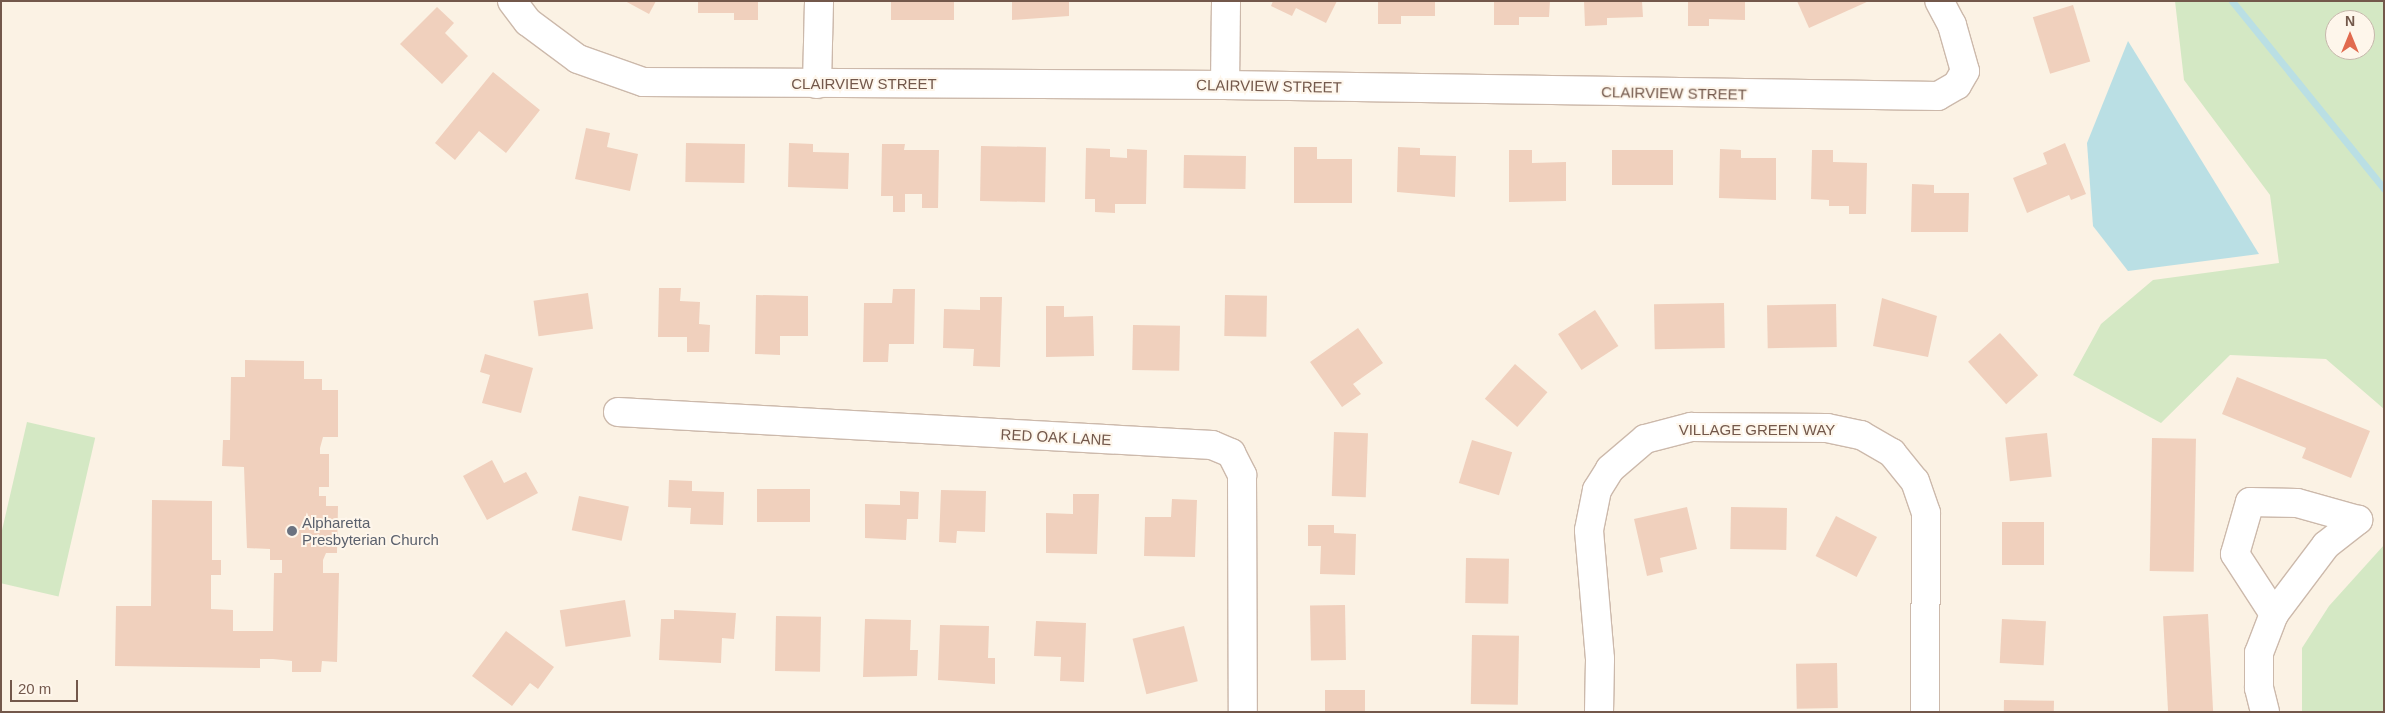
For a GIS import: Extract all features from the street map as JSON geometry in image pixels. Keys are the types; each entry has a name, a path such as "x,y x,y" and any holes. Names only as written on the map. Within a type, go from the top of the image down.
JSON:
{"street":[{"name":"CLAIRVIEW STREET","path":"512,1 528,22 578,59 643,82 1225,85 1938,96 1958,85 1965,71 1952,24 1939,1"},
{"path":"817,84 819,1"},
{"path":"1225,85 1226,1"},
{"name":"RED OAK LANE","path":"618,412 1212,445 1231,453 1242,475 1243,712"},
{"name":"VILLAGE GREEN WAY","path":"1599,712 1600,659 1589,530 1597,490 1620,457 1644,438 1691,427 1827,428 1861,435 1898,460 1915,481 1926,513 1925,712"},
{"path":"2265,712 2259,688 2259,653 2274,614 2326,545 2358,520 2297,503 2250,502 2235,554 2274,614"}],"green space":[{"path":"2175,1 2384,1 2384,409 2326,359 2230,355 2161,423 2073,375 2101,324 2153,280 2279,263 2270,195 2184,80"},
{"path":"27,422 95,438 59,597 1,583 1,535"},
{"path":"2384,545 2384,712 2302,712 2302,648 2329,606"}],"water":[{"path":"2128,41 2259,254 2128,271 2093,226 2087,143"}],"building":[{"path":"625,1 656,1 649,14"},
{"path":"698,1 758,1 758,20 734,20 734,13 698,13"},
{"path":"891,1 954,1 954,20 891,20"},
{"path":"1012,1 1069,1 1069,16 1012,20"},
{"path":"1273,1 1337,1 1326,23 1296,8 1292,16 1271,6"},
{"path":"1378,1 1435,1 1435,16 1401,16 1401,24 1378,24"},
{"path":"1494,1 1550,1 1549,17 1519,17 1519,25 1494,25"},
{"path":"1584,1 1642,1 1643,17 1607,18 1607,25 1585,26"},
{"path":"1688,1 1745,1 1745,20 1709,19 1709,26 1688,26"},
{"path":"1797,1 1869,1 1809,28"},
{"path":"2073,5 2090,61 2050,74 2033,17"},
{"path":"437,7 454,23 445,33 468,56 442,84 400,44"},
{"path":"493,72 540,110 506,153 479,131 455,160 435,143"},
{"path":"586,128 610,133 607,147 638,154 630,191 575,179"},
{"path":"686,143 745,144 744,183 685,182"},
{"path":"789,143 813,144 813,152 849,153 848,189 788,187"},
{"path":"2065,143 2086,194 2071,200 2069,195 2027,213 2013,178 2047,164 2043,153"},
{"path":"882,144 905,144 904,150 939,150 938,208 922,208 922,194 905,194 905,212 893,212 893,196 881,196"},
{"path":"981,146 1046,147 1045,202 980,201"},
{"path":"1294,147 1317,147 1317,159 1352,159 1352,203 1294,203"},
{"path":"1398,147 1420,148 1420,155 1456,156 1455,197 1397,192"},
{"path":"1086,148 1110,149 1110,157 1127,158 1127,149 1147,150 1146,204 1115,204 1115,213 1095,212 1095,199 1085,199"},
{"path":"1720,149 1741,150 1741,158 1776,158 1776,200 1719,198"},
{"path":"1509,150 1532,150 1532,163 1566,162 1566,201 1509,202"},
{"path":"1612,150 1673,150 1673,185 1612,185"},
{"path":"1812,150 1833,150 1833,162 1867,163 1866,214 1849,214 1849,206 1829,206 1829,200 1811,199"},
{"path":"1184,155 1246,156 1245,189 1183,188"},
{"path":"1912,184 1934,185 1934,193 1969,193 1968,232 1911,232"},
{"path":"659,288 681,288 680,301 700,302 699,324 710,325 709,352 687,352 687,337 658,337"},
{"path":"893,289 915,289 914,344 889,344 888,362 863,362 864,303 892,303"},
{"path":"588,293 593,329 539,336 534,301"},
{"path":"756,295 808,296 808,336 780,336 780,355 755,354"},
{"path":"1225,295 1267,296 1266,337 1224,336"},
{"path":"980,297 1002,297 1000,367 973,366 974,349 943,348 944,309 980,310"},
{"path":"1882,298 1937,316 1928,357 1873,346"},
{"path":"1724,303 1725,348 1655,349 1654,304"},
{"path":"1836,304 1837,347 1768,348 1767,305"},
{"path":"1046,306 1064,306 1064,317 1093,316 1094,356 1046,357"},
{"path":"1595,310 1618,346 1582,370 1558,334"},
{"path":"1133,325 1180,326 1179,371 1132,370"},
{"path":"1358,328 1383,363 1353,384 1361,394 1342,407 1310,362"},
{"path":"2000,333 2038,375 2006,404 1968,362"},
{"path":"485,354 533,368 521,413 482,403 490,375 480,372"},
{"name":"Alpharetta Presbyterian Church","path":"245,360 304,361 304,379 322,379 322,390 338,390 338,437 323,437 320,448 320,454 329,454 329,487 319,487 319,496 326,496 326,506 338,506 337,553 326,553 323,560 323,573 339,573 337,662 322,661 321,672 292,672 292,661 273,659 260,659 260,668 115,666 116,606 151,606 152,500 212,501 212,560 221,560 221,575 211,575 211,609 233,610 233,631 273,631 274,573 282,573 282,560 270,560 270,549 247,548 244,467 222,466 223,440 230,440 231,377 245,377"},
{"path":"1515,364 1547,392 1517,427 1485,399"},
{"path":"2237,377 2370,431 2351,478 2302,458 2306,448 2222,414"},
{"path":"1334,432 1368,433 1366,497 1332,496"},
{"path":"2047,433 2052,477 2010,481 2005,437"},
{"path":"2152,438 2196,439 2194,572 2150,571"},
{"path":"1472,440 1512,452 1499,495 1459,483"},
{"path":"492,460 504,483 526,472 538,493 487,520 463,476"},
{"path":"669,480 692,481 692,491 724,492 723,525 690,524 691,508 668,507"},
{"path":"757,489 810,489 810,522 757,522"},
{"path":"941,490 986,491 985,532 957,531 956,543 939,542"},
{"path":"900,491 919,492 918,519 907,519 906,540 865,538 865,504 900,505"},
{"path":"1073,494 1099,494 1097,554 1046,553 1046,513 1073,514"},
{"path":"579,496 629,507 622,541 572,530"},
{"path":"1172,499 1197,500 1195,557 1144,556 1145,517 1171,517"},
{"path":"1687,507 1697,549 1660,558 1663,572 1647,576 1634,519"},
{"path":"1731,507 1787,508 1786,550 1730,549"},
{"path":"1836,516 1877,537 1857,577 1816,556"},
{"path":"2002,522 2044,522 2044,565 2002,565"},
{"path":"1308,525 1334,525 1334,533 1356,534 1355,575 1320,574 1321,546 1308,546"},
{"path":"1466,558 1509,559 1508,604 1465,603"},
{"path":"625,600 631,637 566,647 560,610"},
{"path":"1345,605 1346,660 1311,661 1310,606"},
{"path":"674,610 736,613 734,639 722,638 721,663 659,660 661,619 674,619"},
{"path":"2208,614 2213,712 2168,712 2163,616"},
{"path":"776,616 821,617 820,672 775,671"},
{"path":"865,619 911,620 910,650 918,650 917,676 863,677"},
{"path":"2002,619 2046,621 2044,665 2000,663"},
{"path":"1036,621 1086,623 1084,682 1060,681 1061,657 1034,656"},
{"path":"940,625 989,626 988,658 995,658 995,684 938,680"},
{"path":"1184,626 1198,681 1146,694 1133,639"},
{"path":"506,631 554,667 538,689 530,683 512,706 472,676"},
{"path":"1472,635 1519,636 1518,705 1471,704"},
{"path":"1837,663 1838,708 1797,709 1796,664"},
{"path":"1325,690 1365,690 1365,712 1325,712"},
{"path":"2004,700 2054,701 2054,712 2004,712"}],"waterway":[{"path":"2232,1 2384,189"}],"place":[{"name":"Alpharetta Presbyterian Church","path":"292,531"}]}
